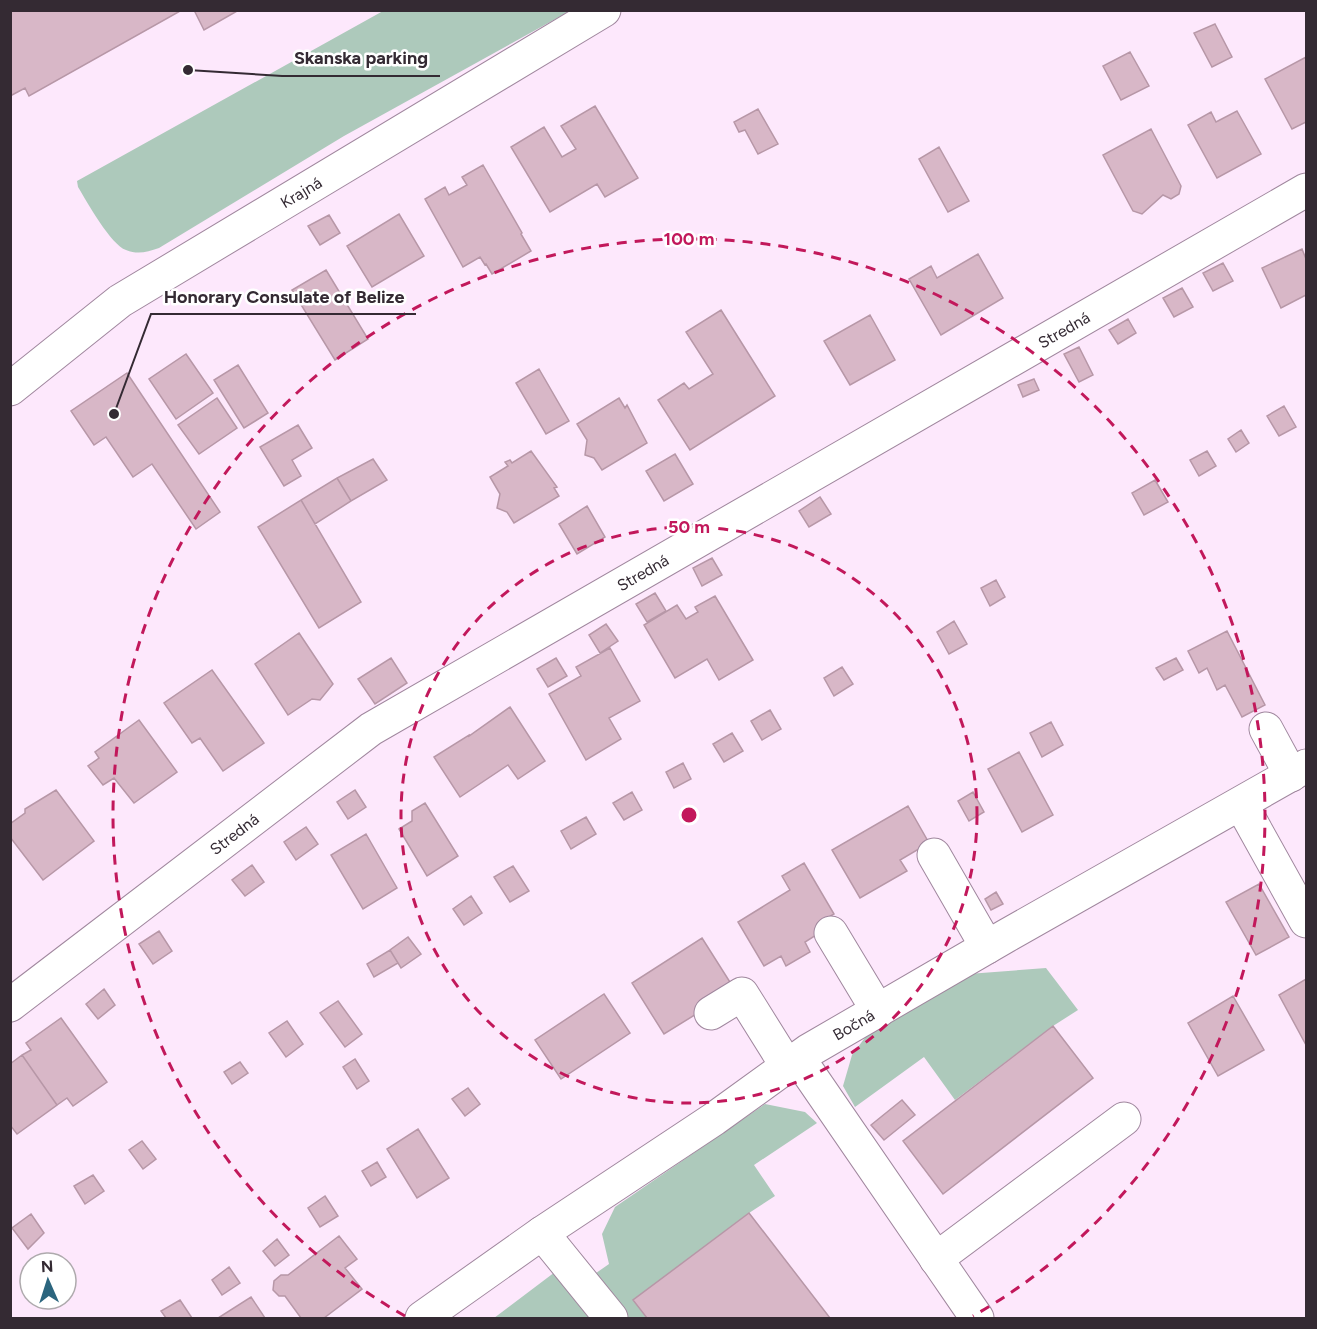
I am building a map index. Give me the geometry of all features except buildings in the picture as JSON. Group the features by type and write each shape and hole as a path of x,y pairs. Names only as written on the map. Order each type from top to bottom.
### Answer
{"street":[{"name":"Krajná","path":"10,389 120,300 604,10"},
{"name":"Stredná","path":"10,1005 371,729 1306,190"},
{"path":"1266,729 1299,771"},
{"name":"Bočná","path":"422,1318 542,1233 714,1119 808,1051 1299,771"},
{"path":"1241,804 1306,921"},
{"path":"934,855 987,947"},
{"path":"831,933 878,1011"},
{"path":"711,1013 742,994 977,1318"},
{"path":"936,1259 1124,1119"},
{"path":"542,1233 611,1318"}],"green space":[{"path":"383,11 570,11 344,136 159,248 139,253 126,250 113,240 87,202 77,181"},
{"path":"1046,968 1078,1010 1053,1026 955,1100 924,1057 855,1107 843,1086 852,1055 870,1031 968,974"},
{"path":"765,1104 805,1112 817,1123 754,1165 775,1196 634,1300 647,1318 494,1318 555,1272 576,1287 609,1264 602,1234 615,1207"}],"place":[{"name":"Skanska parking","path":"188,70"},
{"name":"Honorary Consulate of Belize","path":"114,414"}]}
